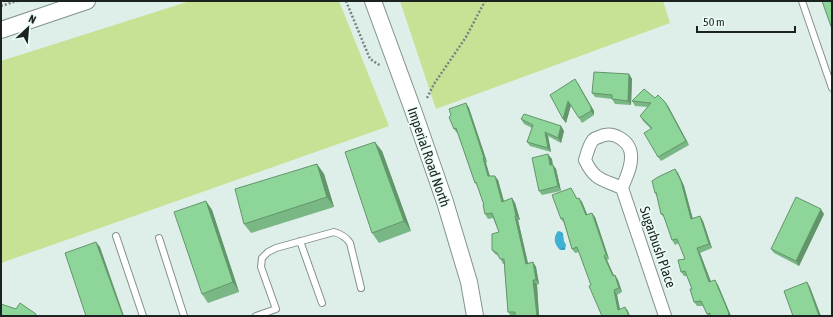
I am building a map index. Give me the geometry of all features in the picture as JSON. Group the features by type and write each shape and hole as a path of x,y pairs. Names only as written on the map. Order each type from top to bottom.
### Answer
{"street":[{"path":"1,30 86,1"},
{"name":"Imperial Road North","path":"372,1 413,110 445,202 469,282 475,316"},
{"path":"610,134 622,139 630,148 631,166 622,188 601,180 594,175 585,160 588,148 594,139 602,135 610,134"},
{"name":"Sugarbush Place","path":"622,188 665,316"}],"lane":[{"path":"802,1 832,88"},
{"path":"256,316 276,309 260,267 262,258 268,252 276,248 300,241 334,232 346,238 350,243 361,288"},
{"path":"116,236 143,316"},
{"path":"159,238 184,316"},
{"path":"300,241 322,303"}],"path":[{"path":"1,6 17,1"},
{"path":"346,1 370,59"},
{"path":"427,98 434,84 466,37 485,1"}],"green space":[{"path":"190,1 339,1 389,126 1,263 1,61"},
{"path":"400,1 663,1 670,23 436,109"}],"water":[{"path":"558,231 562,232 563,234 566,245 565,250 560,250 555,243 555,236"}],"building":[{"path":"822,1 832,1 832,29"},
{"path":"594,72 629,74 628,101 612,99 612,95 592,93"},
{"path":"575,79 591,107 591,111 579,118 568,101 563,119 550,95"},
{"path":"644,89 655,98 658,95 665,102 686,141 658,157 644,133 652,128 640,116 651,103 632,101"},
{"path":"466,103 484,158 488,176 495,176 502,202 512,198 526,264 533,262 536,280 533,280 537,316 515,316 515,312 508,312 504,259 500,259 497,253 492,250 492,234 499,232 492,213 485,214 484,205 456,128 454,129 449,117 451,115 449,109"},
{"path":"524,114 561,126 558,138 545,132 548,148 527,142 533,125 521,119"},
{"path":"375,142 404,221 372,233 345,152"},
{"path":"548,154 550,165 553,165 558,186 539,191 532,158"},
{"path":"317,164 327,197 244,224 235,189"},
{"path":"675,169 681,181 691,219 700,216 709,244 697,248 709,282 715,280 729,316 710,316 710,313 707,314 701,301 694,302 690,289 692,289 685,271 681,272 678,260 685,259 677,239 672,240 663,214 661,214 652,181"},
{"path":"571,188 577,199 579,198 586,215 592,213 606,254 604,256 613,276 615,275 619,288 614,290 618,310 625,307 629,316 602,316 589,286 591,285 577,247 572,249 563,218 561,219 552,195"},
{"path":"796,197 821,209 796,261 771,249"},
{"path":"206,201 233,282 202,294 174,212"},
{"path":"96,242 123,316 86,316 65,253"},
{"path":"807,282 819,316 793,316 784,291"},
{"path":"20,303 36,314 35,316 1,316 1,304 16,309"}]}
